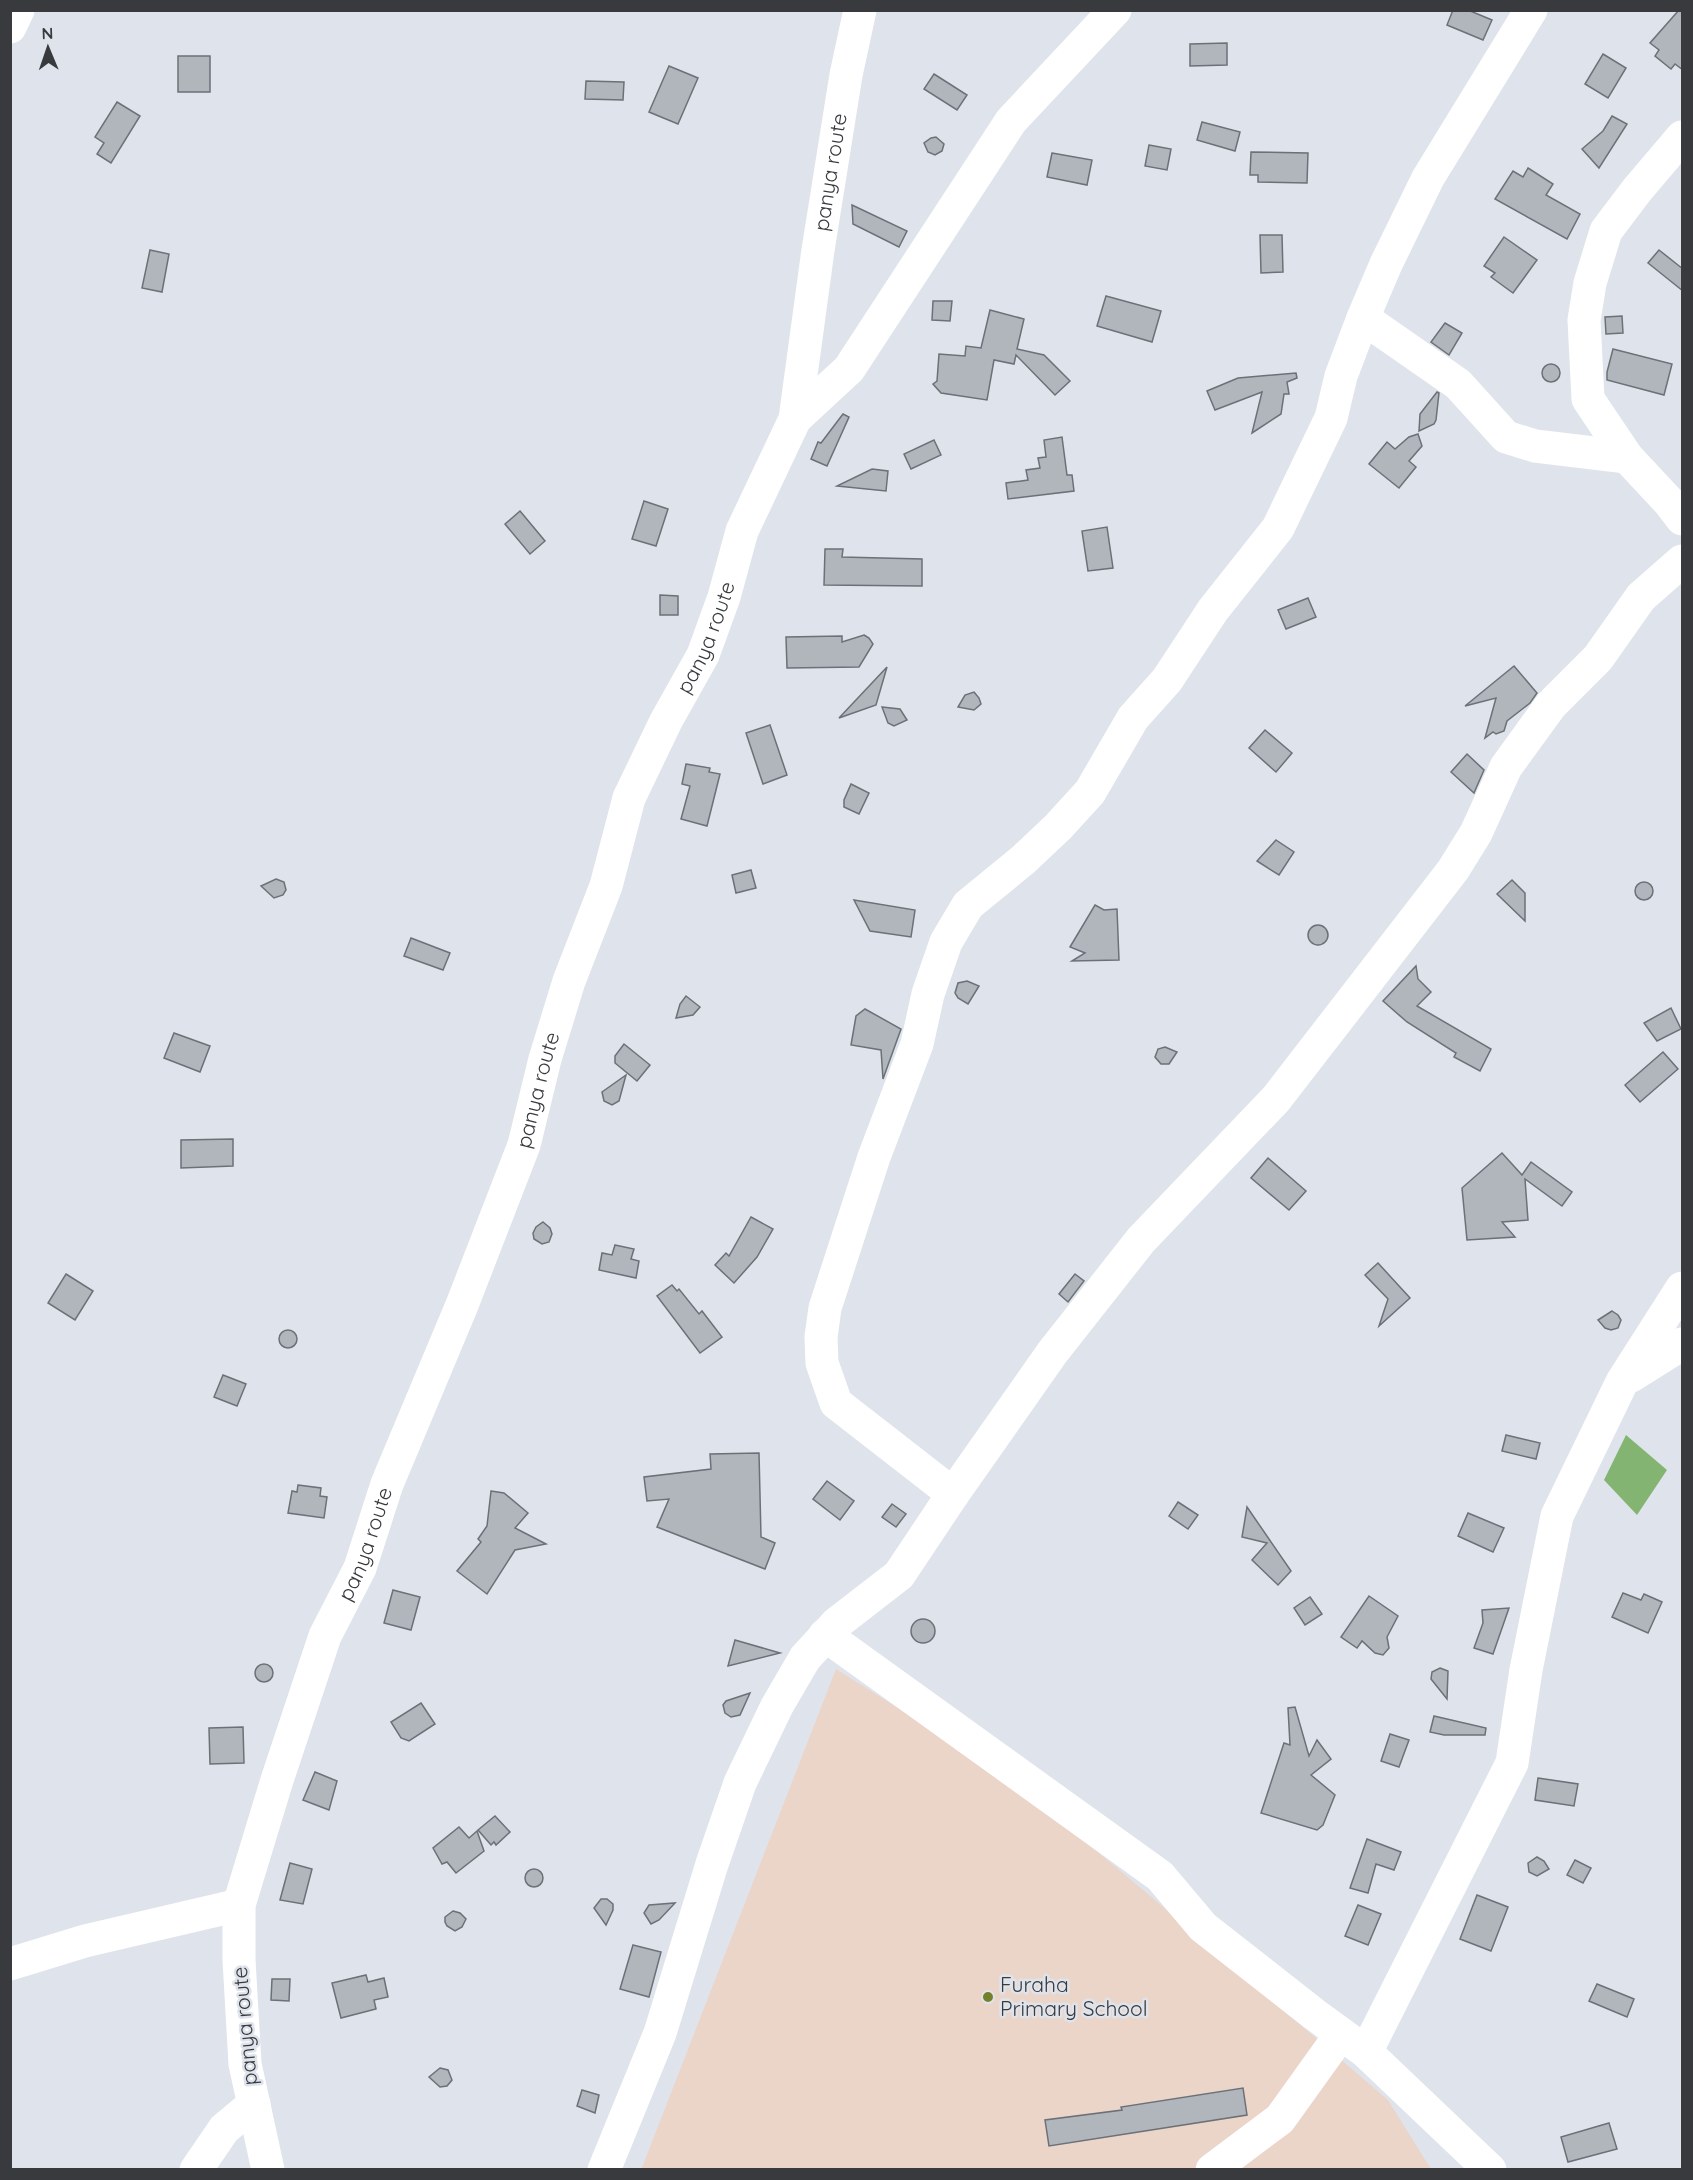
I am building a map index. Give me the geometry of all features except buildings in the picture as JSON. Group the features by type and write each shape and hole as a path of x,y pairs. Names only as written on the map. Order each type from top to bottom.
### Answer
{"street":[{"path":"10,27 18,10"},
{"name":"panya route","path":"265,2156 245,2064 238,1905 325,1636 360,1568 387,1484 462,1305 524,1145 548,1048 569,981 606,886 629,798 666,721 703,655 724,597 742,531 795,419 820,238 846,75 860,10"},
{"path":"795,419 849,369 1011,121 1115,10"},
{"path":"953,1494 836,1403 822,1364 821,1337 825,1308 874,1157 917,1044 928,993 946,942 968,905 1032,851 1090,792 1133,718 1167,680 1213,610 1278,528 1331,418 1341,376 1363,318 1428,177 1531,10"},
{"path":"1683,137 1636,190 1606,231 1590,283 1584,320 1588,399 1627,458 1683,519"},
{"path":"1363,318 1458,384 1506,437 1535,446 1627,458"},
{"path":"604,2169 660,2033 712,1864 740,1783 777,1706 806,1658 837,1623 899,1575 1052,1353 1141,1240 1276,1099 1453,870 1476,833 1506,767 1551,705 1598,658 1641,597 1683,561"},
{"path":"1212,2169 1280,2119 1354,2043 1512,1763 1526,1670 1557,1516 1622,1382 1683,1288"},
{"path":"1622,1382 1683,1344"},
{"path":"825,1635 1160,1876 1203,1927 1354,2043 1490,2169"},
{"path":"10,1964 85,1941 238,1905"},
{"path":"196,2169 224,2130 254,2104"},
{"path":"265,2156 285,2169"}],"shaded area":[{"name":"Furaha Primary School","path":"836,1669 1009,1778 1148,1894 1388,2100 1431,2169 641,2170"}],"green space":[{"path":"1626,1435 1667,1470 1637,1515 1604,1480"}],"place":[{"name":"Furaha Primary School","path":"988,1997"}]}
